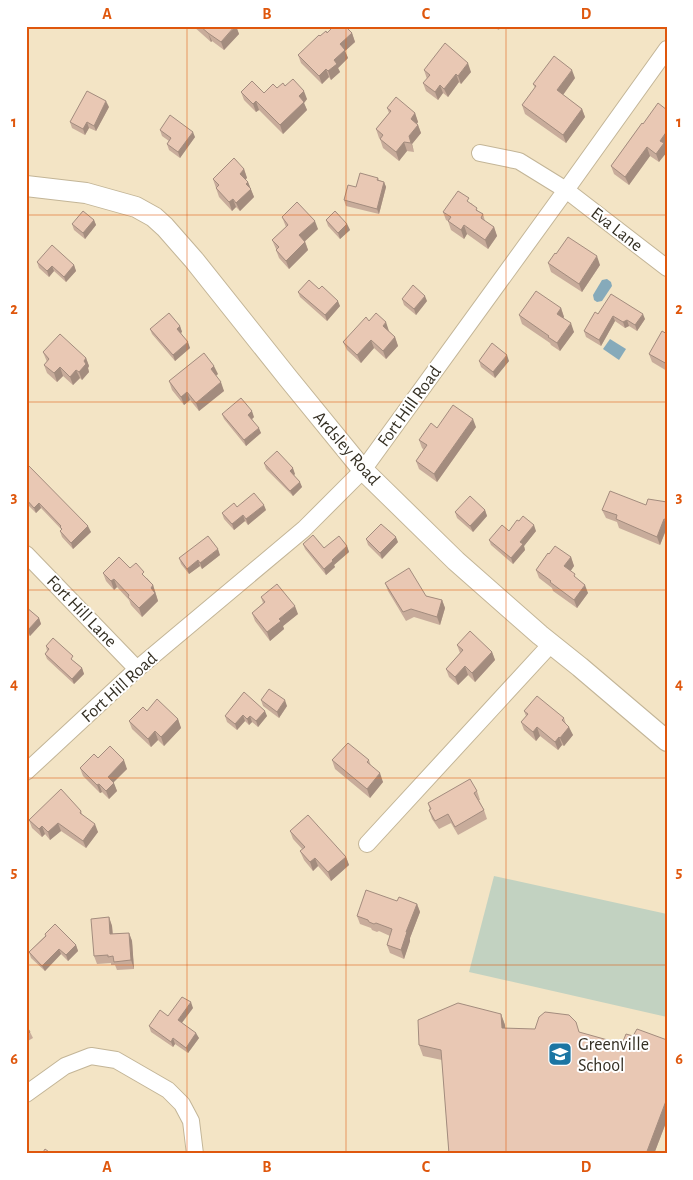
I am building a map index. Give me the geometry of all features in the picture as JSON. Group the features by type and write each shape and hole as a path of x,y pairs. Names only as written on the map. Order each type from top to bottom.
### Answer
{"main road":[{"name":"Ardsley Road","path":"26,186 86,193 136,207 154,217 194,260 363,470 456,561 540,636 580,667 667,741"}],"street":[{"name":"Fort Hill Road","path":"26,772 137,669 304,529 363,470 566,190 662,67 667,49"},
{"name":"Eva Lane","path":"480,153 520,161 566,190 667,268"},
{"name":"Fort Hill Lane","path":"26,554 137,669"},
{"path":"366,844 551,644"},
{"path":"26,1094 65,1066 91,1056 116,1060 168,1090 182,1104 191,1121 195,1154"}],"green space":[{"path":"494,876 667,914 667,1017 469,972"}],"water":[{"path":"607,279 611,282 612,286 602,301 597,302 594,300 593,295 602,280"},
{"path":"610,339 626,349 619,360 603,349"}],"building":[{"path":"200,26 235,26 221,42"},
{"path":"334,26 345,26 352,33 340,44 345,50 334,60 337,64 328,71 326,69 319,76 298,55 319,35 326,31 327,33"},
{"path":"445,43 468,63 444,89 440,85 435,92 423,83 430,75 424,70"},
{"path":"554,56 572,70 557,90 582,109 563,135 522,105 536,86 533,84"},
{"path":"293,79 304,91 299,96 304,102 280,125 256,101 253,104 241,92 252,81 264,93 273,84 277,88 283,83 285,86"},
{"path":"87,91 106,101 94,126 87,122 83,129 70,122"},
{"path":"396,97 415,113 411,119 418,125 409,136 411,143 404,142 396,152 380,139 383,135 376,129 391,111 387,108"},
{"path":"658,103 667,110 667,131 660,141 664,143 656,154 647,147 625,177 611,166"},
{"path":"170,115 193,132 178,152 167,144 171,138 160,130"},
{"path":"234,158 244,169 240,174 248,182 246,184 251,189 236,203 233,199 229,202 216,188 219,185 213,179"},
{"path":"360,173 378,178 377,180 384,182 377,209 344,200 348,185 356,187"},
{"path":"458,191 469,198 467,201 483,214 481,218 494,227 485,240 464,225 461,230 448,221 451,217 443,212"},
{"path":"297,202 315,221 299,235 305,242 286,261 276,250 279,247 272,240 288,225 282,217"},
{"path":"83,211 94,220 83,233 72,224"},
{"path":"335,211 347,224 338,233 326,220"},
{"path":"568,237 597,256 579,284 548,263"},
{"path":"52,245 74,265 64,277 52,266 47,271 37,262"},
{"path":"309,280 319,289 322,286 338,301 325,315 298,292"},
{"path":"413,285 425,296 414,309 402,299"},
{"path":"536,291 561,308 557,314 571,323 557,343 519,315"},
{"path":"611,294 643,314 635,325 627,320 623,322 613,316 599,340 584,331 595,312 598,314"},
{"path":"169,313 180,326 177,329 188,342 173,355 150,329"},
{"path":"376,313 386,322 383,326 395,337 383,351 371,340 357,355 343,342 366,317 369,321"},
{"path":"662,331 667,334 667,364 649,354"},
{"path":"60,334 86,358 84,361 86,364 79,372 76,370 70,377 60,367 54,373 44,365 49,359 43,352"},
{"path":"492,343 507,355 493,372 479,361"},
{"path":"204,353 214,366 211,369 221,382 196,403 187,392 181,397 169,381"},
{"path":"241,398 252,411 248,415 259,428 244,440 222,414"},
{"path":"453,405 473,419 434,474 416,461 427,445 419,440 431,423 437,428"},
{"path":"277,451 293,468 290,471 300,482 290,491 264,463"},
{"path":"28,465 88,526 71,543 60,531 62,529 61,526 39,503 34,508 26,499 26,467"},
{"path":"610,491 646,505 648,499 667,502 667,520 664,519 657,537 616,519 617,515 602,510"},
{"path":"254,493 264,505 246,519 243,515 232,524 222,513 234,503 237,507"},
{"path":"470,496 485,510 470,526 455,512"},
{"path":"523,516 534,525 520,542 523,544 511,558 489,540 502,525 509,531 517,520 519,521"},
{"path":"381,524 396,537 380,553 366,539"},
{"path":"313,535 324,548 339,536 347,546 324,569 303,544"},
{"path":"208,536 218,549 200,563 198,560 187,569 179,558"},
{"path":"555,546 571,557 564,566 585,585 574,600 536,570"},
{"path":"119,557 130,568 136,563 144,572 142,574 153,585 151,588 155,593 139,608 114,579 111,581 103,573"},
{"path":"409,568 426,596 442,600 437,617 411,609 403,612 385,583"},
{"path":"277,584 295,606 267,632 252,613 265,602 261,597"},
{"path":"26,607 39,618 28,630 26,629"},
{"path":"470,631 492,652 472,673 465,666 455,677 446,669 463,650 457,645"},
{"path":"53,638 73,656 71,659 82,668 72,679 45,654 49,649 46,646"},
{"path":"269,689 285,700 277,712 261,700"},
{"path":"244,692 265,711 256,721 250,716 247,719 243,715 235,724 225,716"},
{"path":"537,696 564,718 562,720 569,727 555,742 537,727 533,732 521,722 528,714 524,711"},
{"path":"157,699 178,719 161,737 155,731 148,739 129,721 143,707 147,711"},
{"path":"348,743 369,760 367,762 380,773 367,789 332,760"},
{"path":"110,746 124,760 108,777 114,783 106,791 80,768 94,754 98,758"},
{"path":"470,779 477,791 474,793 484,810 455,827 448,814 435,821 429,810 431,809 428,803"},
{"path":"61,789 81,811 80,813 95,824 83,841 58,823 48,832 42,826 39,829 29,820"},
{"path":"308,815 346,857 328,872 315,858 310,862 300,851 305,847 290,831"},
{"path":"366,890 397,901 399,897 417,904 401,950 387,945 392,929 374,924 357,916"},
{"path":"109,917 110,934 129,933 131,960 114,962 113,956 94,956 91,919"},
{"path":"55,924 76,945 66,955 59,949 42,966 29,952 46,936 45,934"},
{"path":"182,997 191,1002 178,1020 196,1033 186,1048 173,1038 171,1042 149,1026 160,1010 168,1016"},
{"path":"458,1003 501,1014 502,1028 535,1029 539,1017 545,1012 569,1015 576,1022 579,1032 622,1044 626,1034 633,1036 637,1029 667,1040 667,1101 646,1154 449,1154 441,1050 419,1045 418,1020"},
{"path":"26,1025 30,1032 26,1035"},
{"path":"45,1149 52,1154 42,1154"}],"place":[{"name":"Greenville School","path":"560,1054"}]}
